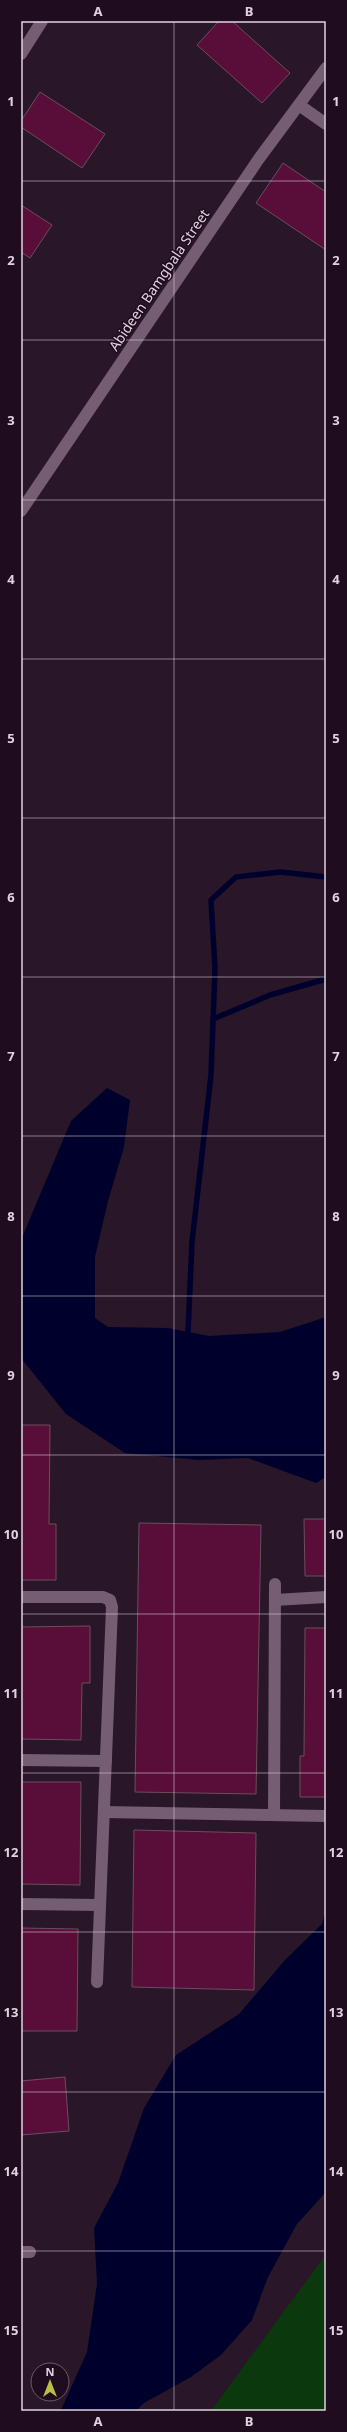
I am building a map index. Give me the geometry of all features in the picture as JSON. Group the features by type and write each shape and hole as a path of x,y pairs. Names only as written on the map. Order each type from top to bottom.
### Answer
{"street":[{"path":"21,54 42,21"},
{"name":"Abideen Bamgbala Street","path":"21,511 258,160 326,68"},
{"path":"299,105 326,124"},
{"path":"274,1815 275,1584"},
{"path":"21,1597 103,1597 110,1600 112,1607 97,1982"},
{"path":"275,1600 326,1597"},
{"path":"21,1760 106,1761"},
{"path":"104,1812 326,1816"},
{"path":"21,1904 100,1905"}],"green space":[{"path":"326,2254 326,2411 211,2411"}],"water":[{"path":"107,1088 130,1100 124,1147 108,1201 95,1257 95,1318 108,1327 168,1328 209,1336 280,1332 326,1317 326,1477 316,1483 248,1458 199,1460 125,1453 66,1414 21,1358 21,1240 71,1121"},
{"path":"326,1908 326,2192 297,2224 268,2277 252,2320 221,2355 191,2377 144,2403 136,2411 57,2411 62,2408 65,2402 70,2402 70,2390 87,2352 97,2284 94,2228 118,2183 144,2108 176,2055 239,2014 285,1960 322,1924"}],"building":[{"path":"219,21 232,21 290,73 262,103 197,45"},
{"path":"40,92 105,134 82,168 21,127 21,121"},
{"path":"283,163 326,192 326,250 256,203"},
{"path":"21,205 52,225 30,258 21,252"},
{"path":"21,1425 50,1425 49,1524 56,1524 56,1580 21,1580"},
{"path":"304,1519 326,1519 326,1576 305,1576"},
{"path":"139,1523 261,1525 256,1794 135,1792"},
{"path":"90,1626 90,1683 82,1683 81,1740 21,1739 21,1627"},
{"path":"305,1628 326,1628 326,1797 300,1797 300,1756 304,1756"},
{"path":"21,1782 81,1782 80,1885 21,1884"},
{"path":"134,1830 256,1833 254,1990 132,1987"},
{"path":"21,1928 78,1929 77,2031 21,2031"},
{"path":"65,2077 69,2131 21,2135 21,2081"}],"waterway":[{"path":"188,1332 192,1242 211,1075 215,968 211,900 236,877 280,872 326,877"},
{"path":"213,1019 270,995 326,979"}]}
